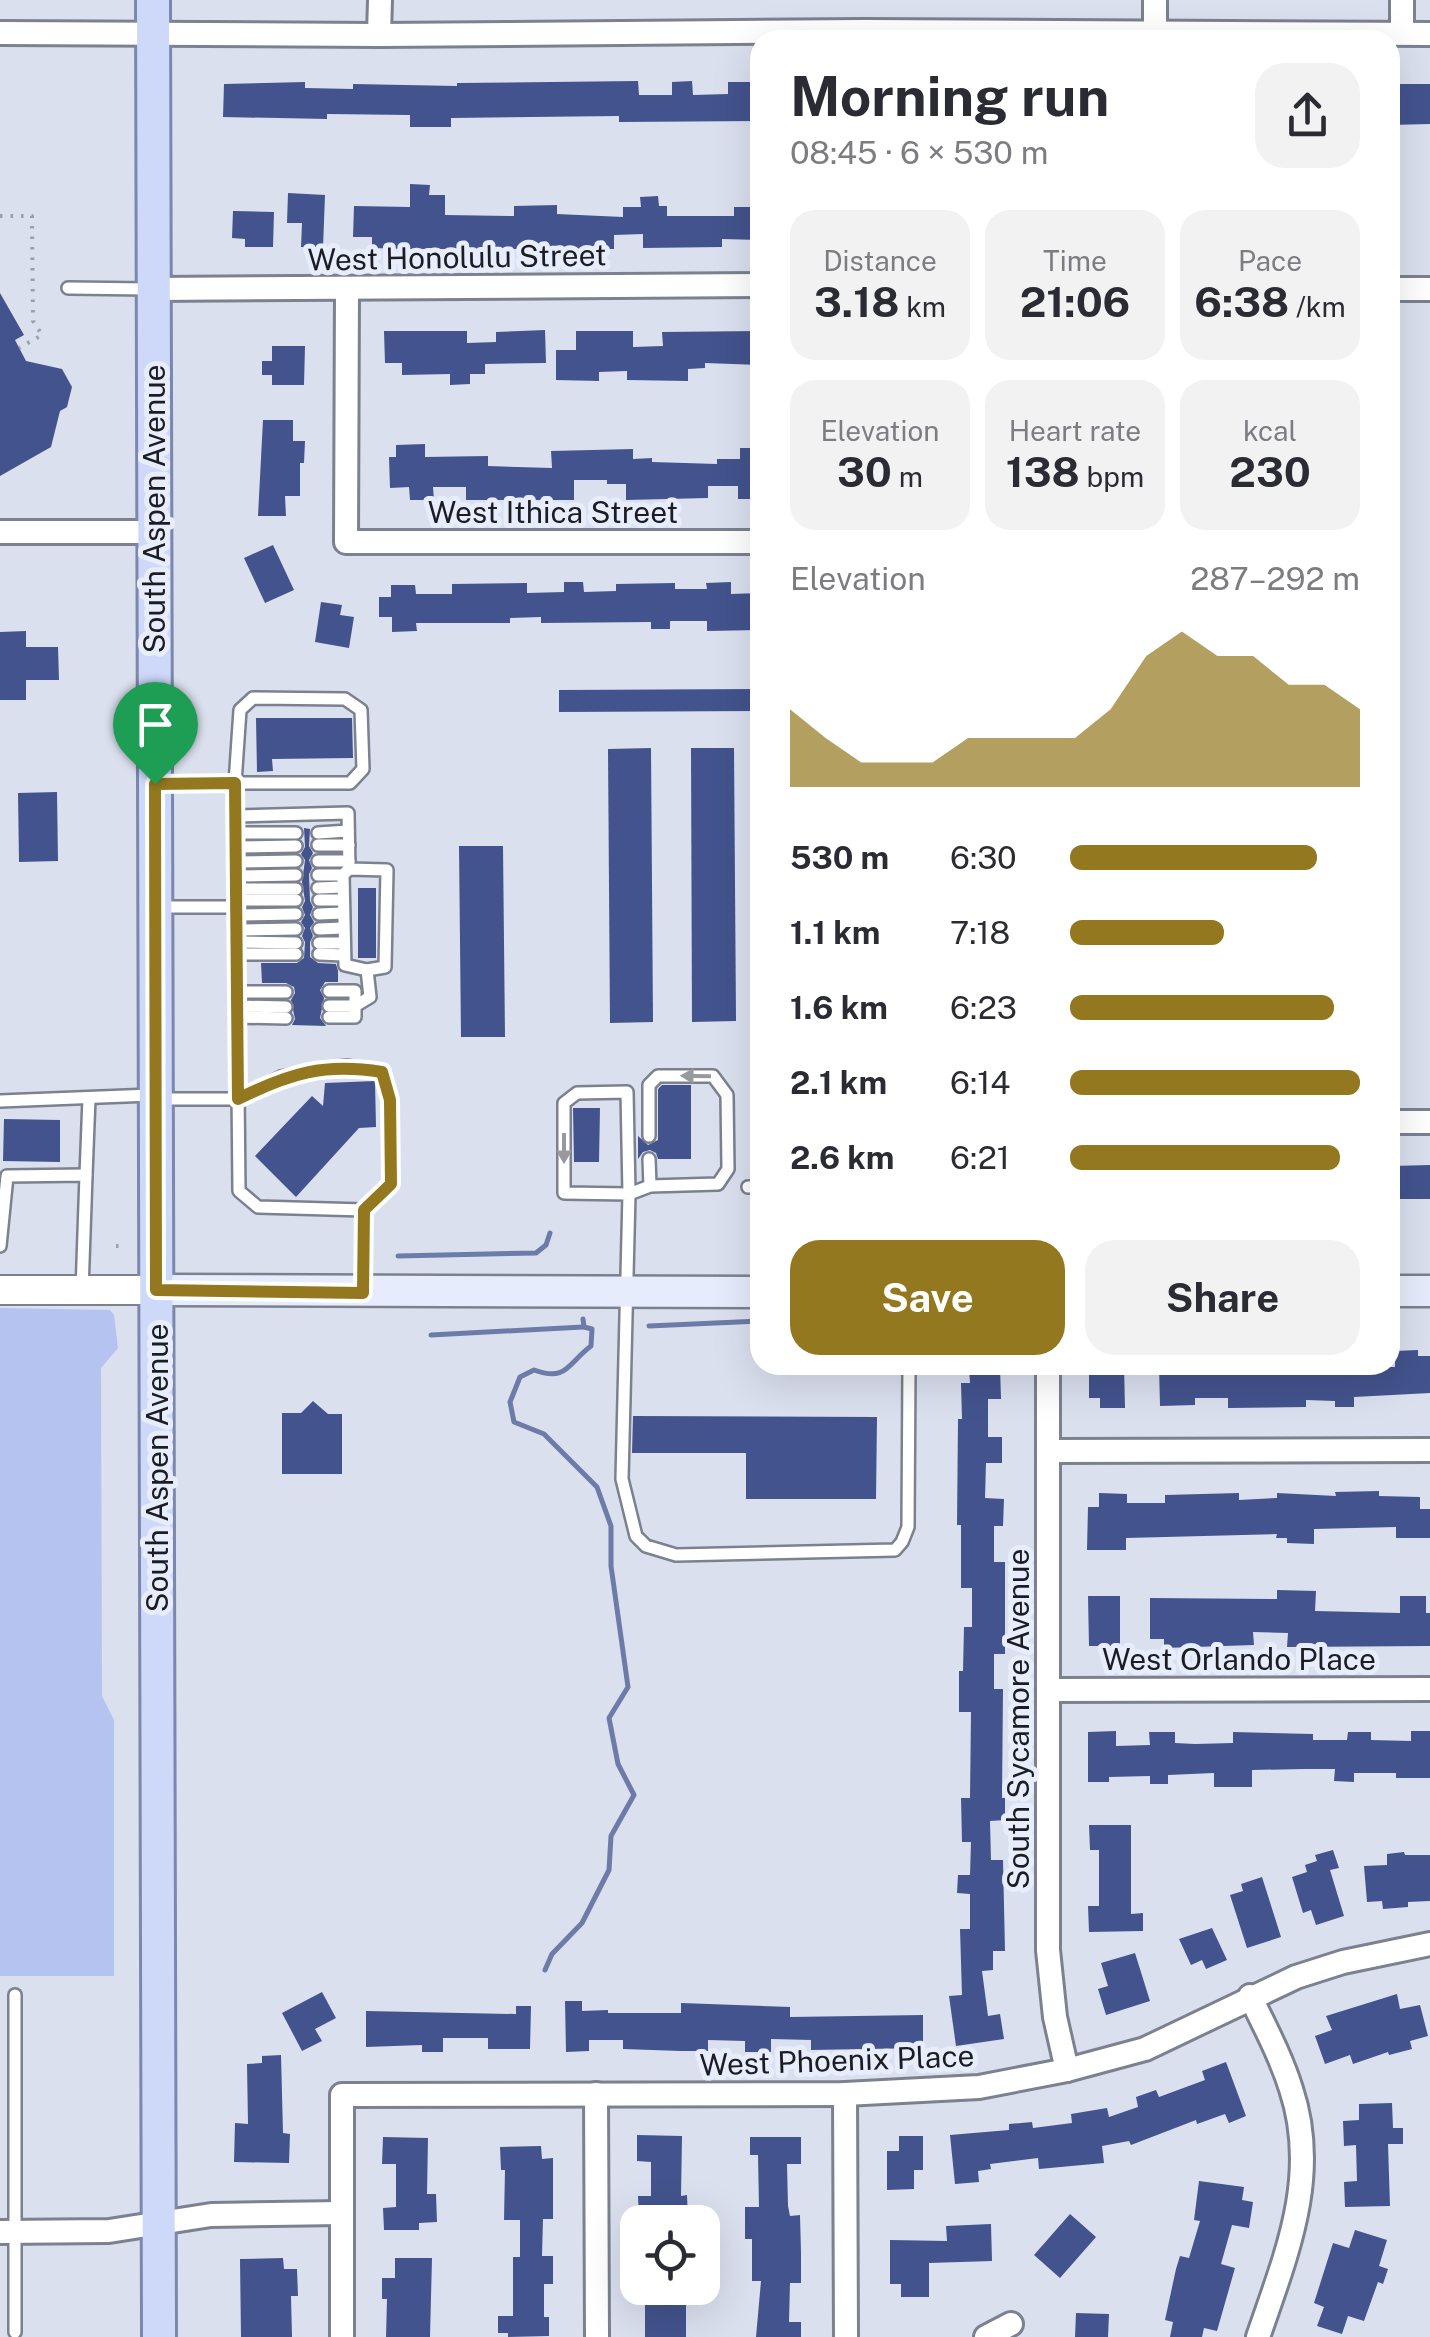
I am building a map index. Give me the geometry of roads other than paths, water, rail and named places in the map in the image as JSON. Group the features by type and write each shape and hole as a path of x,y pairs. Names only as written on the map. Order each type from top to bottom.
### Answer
{"main road":[{"name":"South Aspen Avenue","path":"153,0 159,2337"},
{"path":"156,1290 750,1292"},
{"path":"1400,1291 1430,1291"}],"street":[{"path":"379,35 380,0"},
{"path":"1155,0 1155,30"},
{"path":"1402,0 1402,33 1430,34"},
{"path":"0,33 750,36"},
{"name":"West Honolulu Street","path":"154,289 750,285"},
{"path":"1400,289 1430,289"},
{"name":"West Ithica Street","path":"346,290 346,542 750,542"},
{"path":"0,532 154,532"},
{"path":"1400,1122 1430,1122"},
{"path":"0,1290 156,1290"},
{"name":"South Sycamore Avenue","path":"1048,1375 1048,1950 1055,2018 1066,2070"},
{"path":"1048,1451 1430,1450"},
{"name":"West Orlando Place","path":"1048,1690 1430,1689"},
{"name":"West Phoenix Place","path":"342,2213 342,2095 944,2091 1066,2070 1146,2049 1250,1996 1343,1962 1430,1944"},
{"path":"1250,1996 1292,2091 1304,2160 1292,2236 1258,2337"},
{"path":"596,2094 597,2337"},
{"path":"845,2094 846,2337"},
{"path":"8,2232 109,2231 212,2215 342,2213 342,2337"},
{"path":"986,2337 1010,2324"}],"lane":[{"path":"68,288 154,289"},
{"path":"155,784 235,783 350,783 363,769 361,710 345,699 252,698 240,710 235,783 235,816 240,1191 258,1206 364,1210"},
{"path":"235,816 348,812 348,846 345,884 342,928 345,966 367,970 385,967 387,870 345,884 318,881 345,884"},
{"path":"348,830 318,839 348,846"},
{"path":"236,833 296,840 236,847"},
{"path":"236,862 296,861"},
{"path":"318,914 345,884"},
{"path":"155,907 296,888 236,897"},
{"path":"236,897 296,914"},
{"path":"342,928 319,942 343,949"},
{"path":"237,942 296,942 237,942"},
{"path":"330,1011 355,1006 370,996 367,970"},
{"path":"330,990 355,991 355,1006"},
{"path":"238,992 286,992"},
{"path":"238,1011 286,1012"},
{"path":"0,1101 238,1099 282,1077 346,1066 382,1072 390,1100 391,1184 364,1210 363,1293"},
{"path":"649,1136 650,1085 658,1076 713,1076 726,1094 728,1169 718,1184 650,1186 628,1194 564,1193 564,1102 577,1093 627,1092 628,1194 622,1479 636,1536 646,1546 676,1554 895,1550 908,1527 909,1375"},
{"path":"82,1291 89,1098"},
{"path":"649,1159 650,1186"},
{"path":"0,1246 4,1176 86,1175"},
{"path":"15,1996 8,2232 15,2332"}],"waterway":[{"path":"398,1256 536,1253 546,1245 550,1233"},
{"path":"545,1970 552,1954 582,1923 609,1870 611,1836 634,1795 618,1764 609,1718 628,1687 611,1566 611,1526 597,1487 544,1434 514,1422 510,1402 520,1377 534,1370 560,1372 591,1346 592,1329 584,1327 583,1319"},
{"path":"649,1326 750,1321"},
{"path":"431,1335 583,1327"}]}
